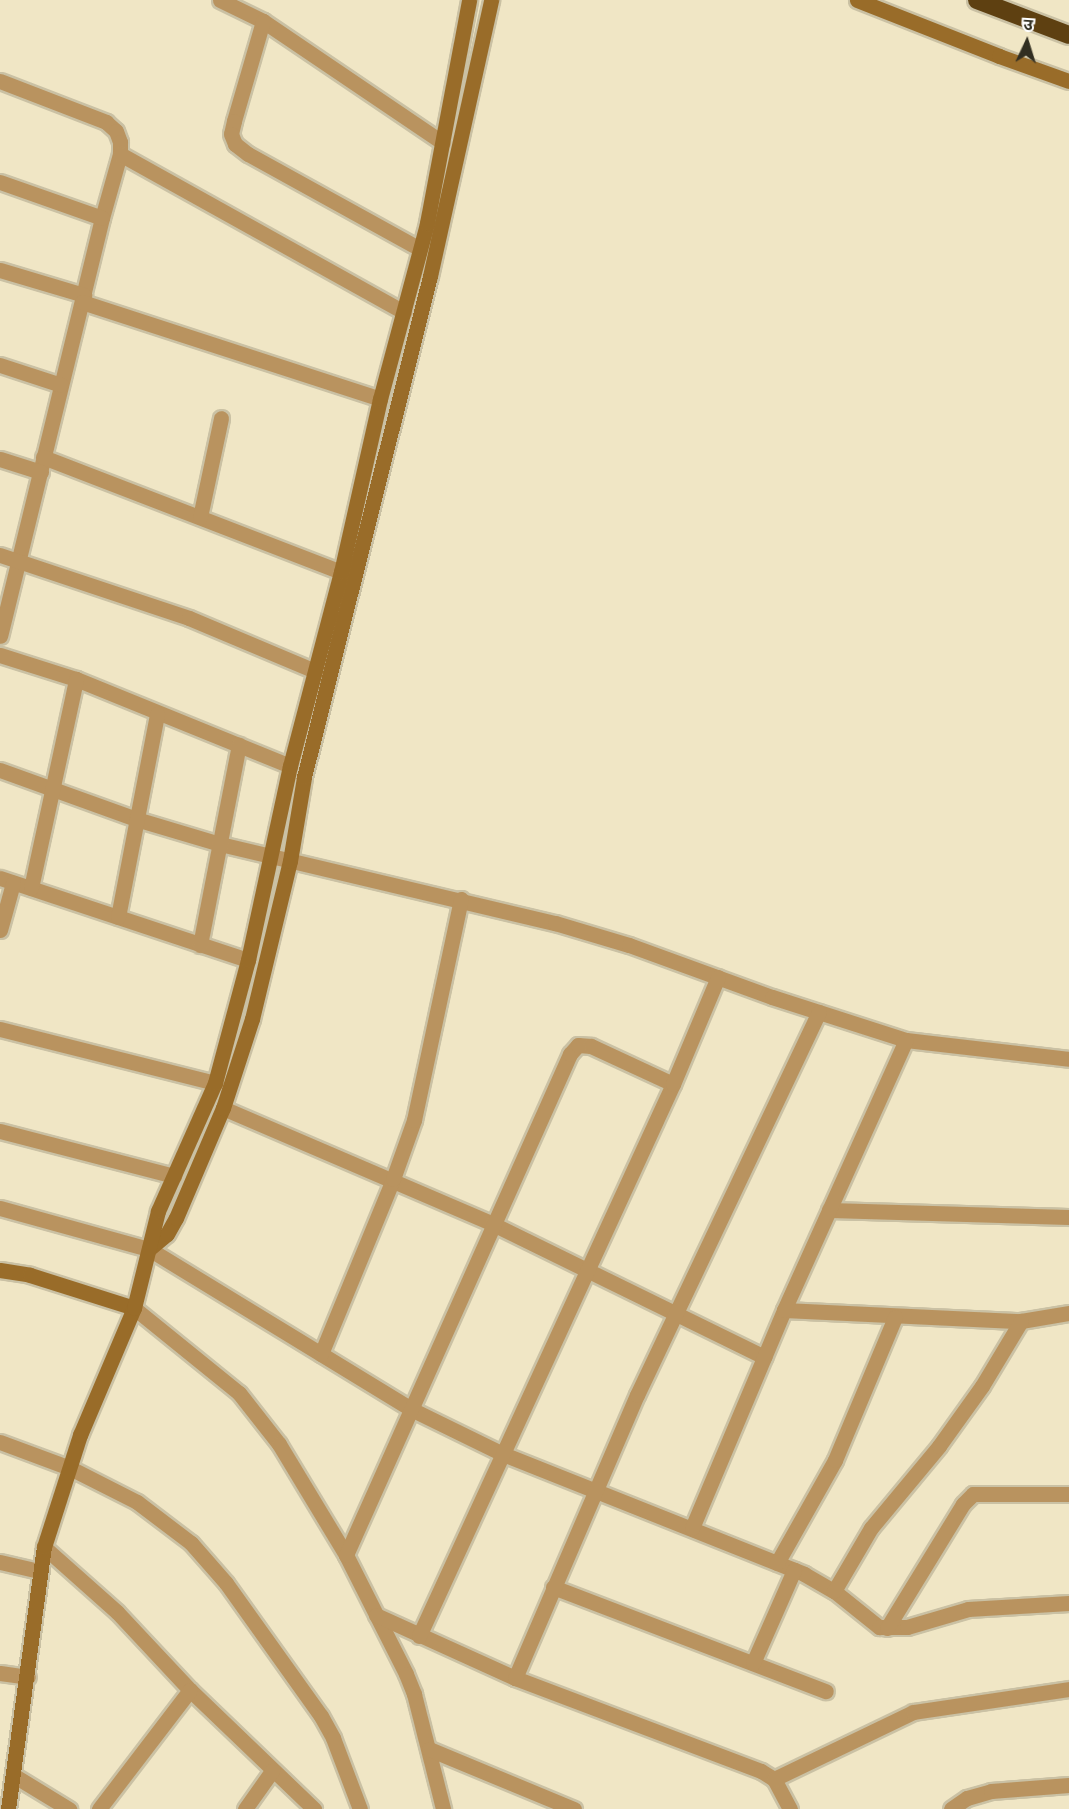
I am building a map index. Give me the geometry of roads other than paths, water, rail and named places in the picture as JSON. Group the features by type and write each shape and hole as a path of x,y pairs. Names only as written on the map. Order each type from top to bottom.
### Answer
{"highway":[{"path":"976,0 1069,34"}],"street":[{"path":"220,0 263,21 443,143"},
{"path":"6,1803 13,1775 28,1677 39,1571 44,1547 80,1435 134,1308 158,1210 215,1083 248,960 290,766 341,572 380,399 420,249 443,143 469,0"},
{"path":"149,1249 167,1234 223,1108 252,1018 290,861 304,777 430,276 490,0"},
{"path":"857,0 999,57 1069,81"},
{"path":"263,21 231,134 235,144 248,154 420,249"},
{"path":"0,81 105,122 116,131 120,142 120,154 102,218 0,636"},
{"path":"120,154 404,312"},
{"path":"0,182 102,218"},
{"path":"0,270 380,399"},
{"path":"0,365 61,385"},
{"path":"200,517 221,418"},
{"path":"0,459 42,464 200,517 341,572"},
{"path":"0,555 189,618 315,671"},
{"path":"0,655 76,679 157,714 290,766"},
{"path":"31,888 76,679"},
{"path":"118,917 157,714"},
{"path":"200,945 239,745"},
{"path":"0,770 136,819 220,844 461,899 619,942 906,1040 1069,1059"},
{"path":"0,930 6,881 248,960"},
{"path":"321,1354 393,1179 414,1120 461,899"},
{"path":"419,1636 674,1084 718,977"},
{"path":"515,1678 553,1587 676,1312 819,1012"},
{"path":"0,1029 215,1083"},
{"path":"692,1528 783,1310 906,1040"},
{"path":"346,1555 413,1410 567,1059 574,1048 584,1044 591,1046 674,1084"},
{"path":"223,1108 393,1179 493,1224 764,1357"},
{"path":"0,1131 174,1176"},
{"path":"0,1208 149,1249 413,1410 503,1454 794,1570 834,1591 873,1624 887,1628 907,1627 968,1609 1069,1603"},
{"path":"829,1210 1069,1217"},
{"path":"0,1270 30,1275 134,1308 239,1393 279,1444 346,1555 376,1615 414,1694 443,1809"},
{"path":"783,1310 1021,1321 1069,1313"},
{"path":"777,1563 836,1460 896,1317"},
{"path":"834,1591 871,1528 939,1446 982,1386 1021,1321"},
{"path":"0,1442 70,1468 153,1512 191,1543 226,1583 321,1716 333,1737 360,1809"},
{"path":"887,1628 963,1504 973,1494 1069,1494"},
{"path":"44,1547 117,1612 190,1690 314,1809"},
{"path":"0,1562 39,1571"},
{"path":"753,1663 794,1570"},
{"path":"553,1587 826,1691"},
{"path":"376,1615 515,1678 750,1766 774,1779 790,1809"},
{"path":"0,1672 28,1677"},
{"path":"774,1779 913,1712 1069,1689"},
{"path":"99,1809 190,1690"},
{"path":"429,1749 574,1809"},
{"path":"245,1809 272,1771"},
{"path":"13,1775 69,1809"},
{"path":"951,1809 967,1798 991,1791 1069,1785"}]}
